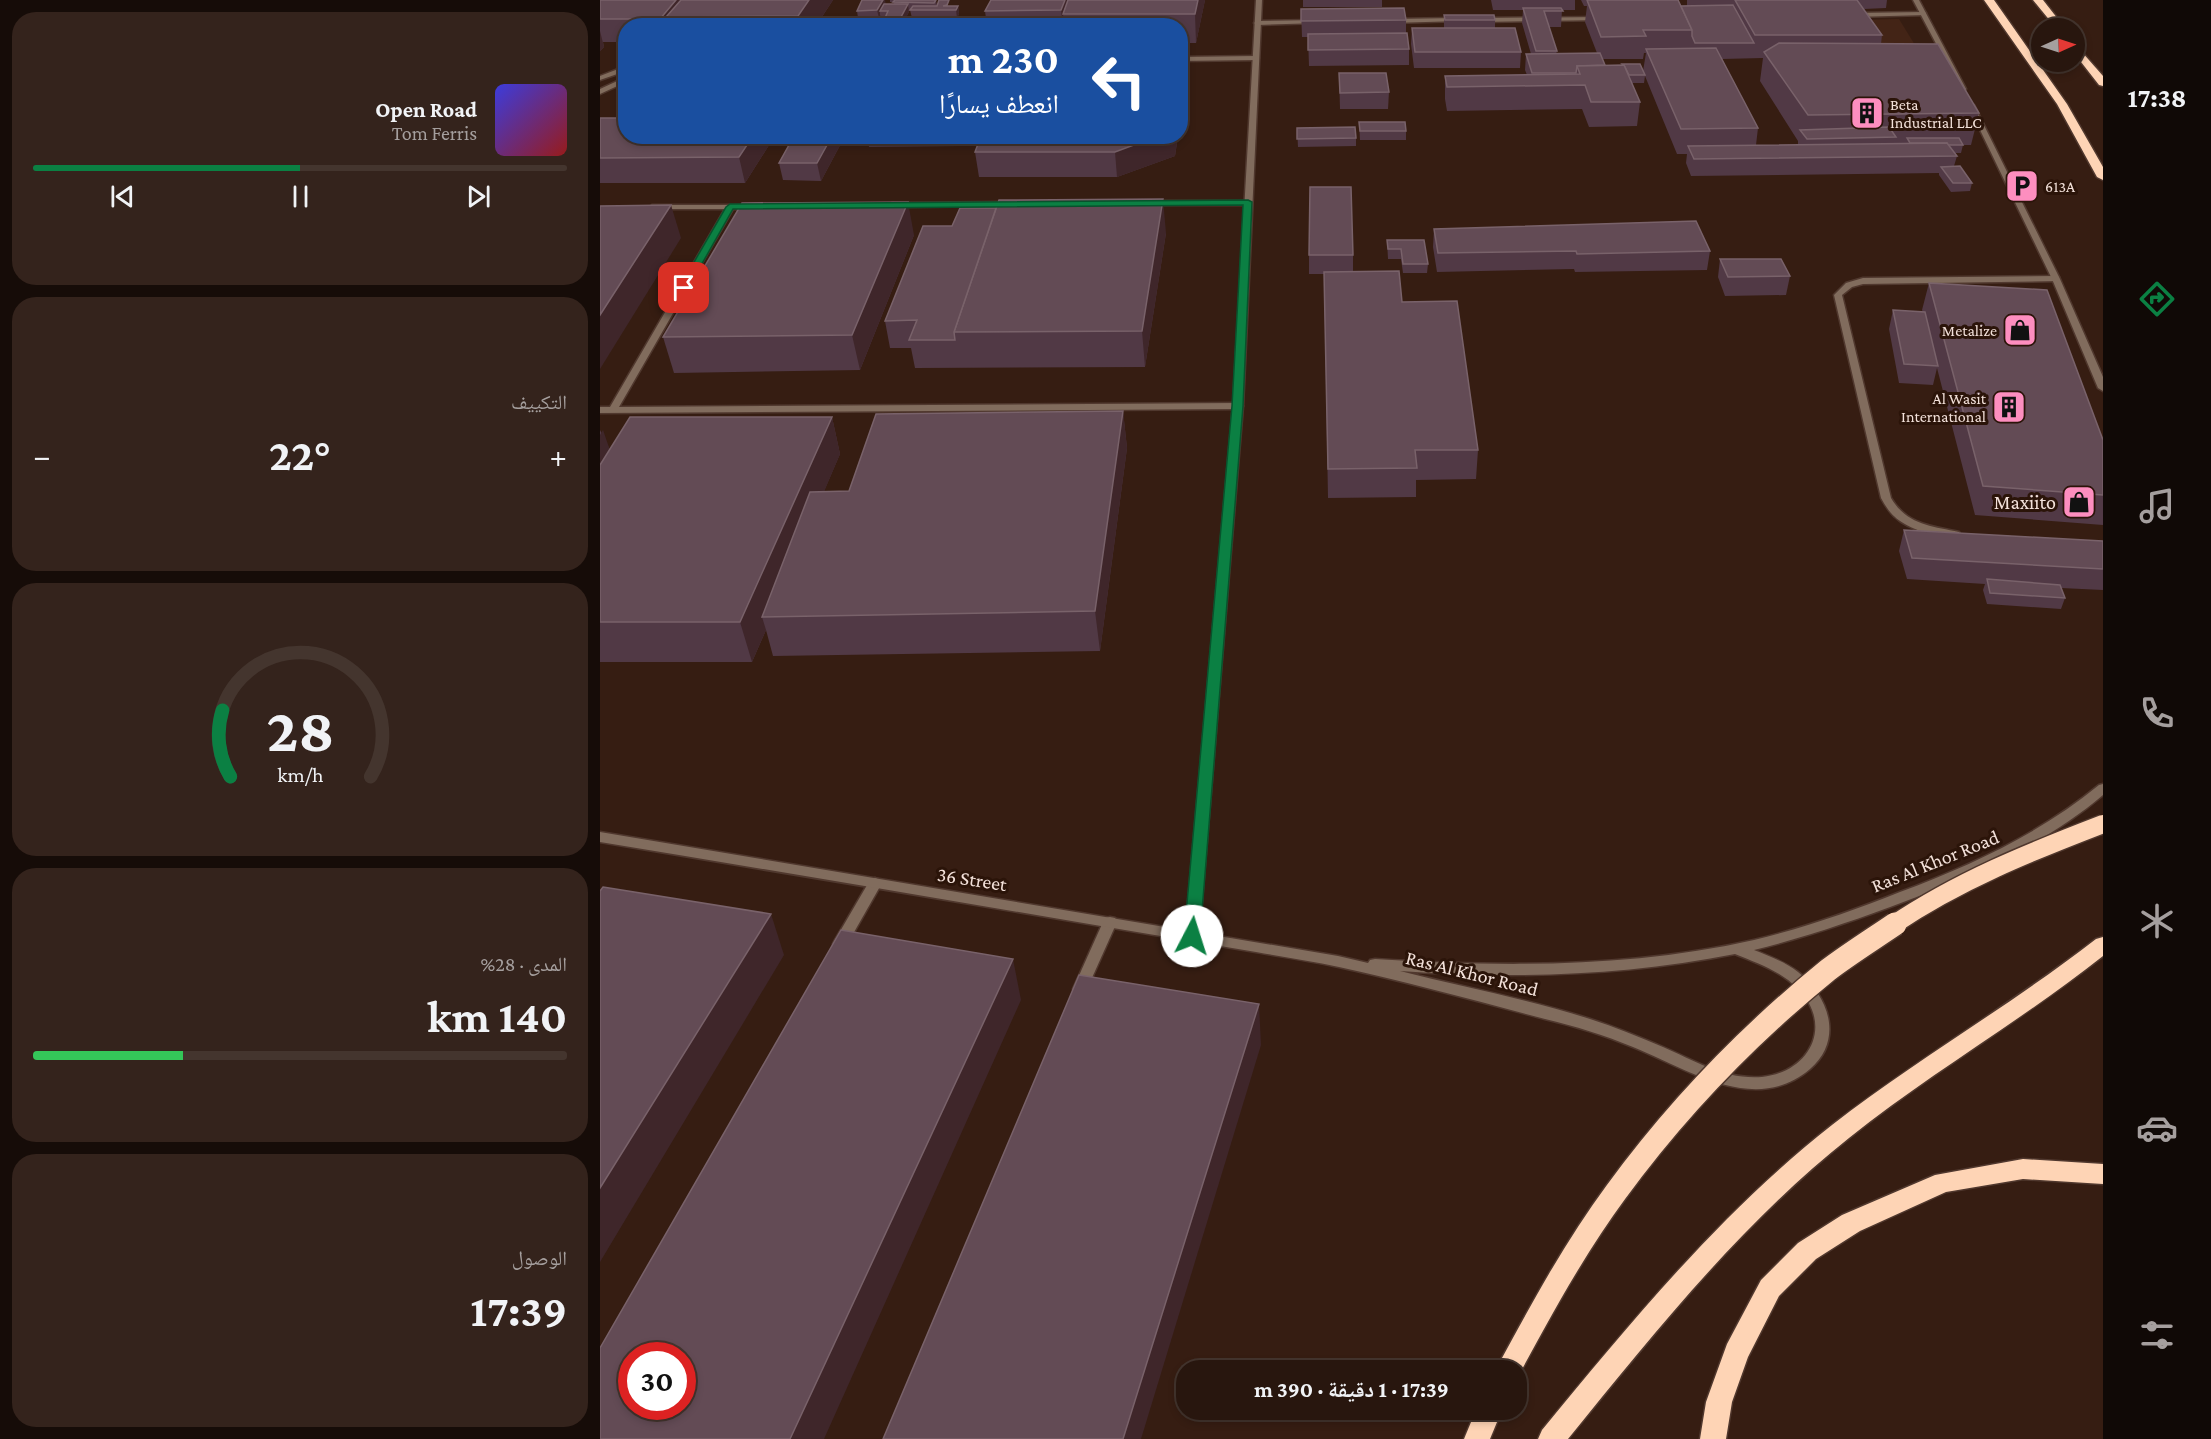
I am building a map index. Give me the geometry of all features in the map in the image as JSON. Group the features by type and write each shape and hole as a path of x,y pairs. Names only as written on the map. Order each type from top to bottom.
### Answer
{"highway":[{"path":"1989,0 2062,104 2103,177"},
{"path":"2038,0 2053,18"},
{"path":"2085,60 2103,83"},
{"path":"1514,1360 1576,1249 1624,1179 1675,1117 1758,1030 1797,994 1861,945 1928,902 2037,848 2103,824"},
{"path":"1551,1439 1738,1222 1806,1160 1875,1106 2103,945"},
{"path":"1713,1439 1719,1402 1736,1353 1770,1288 1807,1251 1851,1223 1943,1182 2023,1169 2103,1174"},
{"path":"1477,1439 1485,1420"}],"street":[{"path":"1192,936 1238,406 1259,0"},
{"path":"1914,1 1924,14 2056,279 2103,388"},
{"path":"1841,15 1924,14"},
{"path":"1388,21 1615,18"},
{"path":"1257,23 1329,22"},
{"path":"1188,59 1256,58"},
{"path":"600,78 618,71"},
{"path":"600,92 618,83"},
{"path":"1142,203 1248,202"},
{"path":"883,206 1024,204"},
{"path":"647,207 766,207"},
{"path":"613,410 730,207"},
{"path":"1967,535 1924,529 1904,521 1891,510 1886,498 1838,295 1850,284 1863,281 2056,279"},
{"path":"600,410 1238,406"},
{"name":"Ras Al Khor Road","path":"1338,961 1522,971 1592,969 1733,948 1807,932 1976,868 2020,846 2059,822 2103,788"},
{"name":"36 Street","path":"600,837 1338,961"},
{"path":"834,954 875,883"},
{"path":"1072,1008 1110,922"},
{"name":"Ras Al Khor Road","path":"1338,961 1577,1021 1615,1033 1719,1078 1744,1083 1769,1082 1791,1076 1808,1064 1820,1049 1824,1031 1821,1012 1811,994 1796,978 1777,965 1733,948"}],"shaded area":[{"path":"1899,19 1923,58 1885,59 1856,20"}],"building":[{"path":"600,0 676,0 661,18 600,19"},
{"path":"681,0 809,0 798,16 666,17"},
{"path":"862,0 883,0 877,10 857,11"},
{"path":"895,0 936,0 934,3 893,2"},
{"path":"939,0 949,0 947,5 943,6 958,6 956,10 910,10 913,6 937,6"},
{"path":"991,0 1065,0 1061,10 985,11"},
{"path":"1068,0 1198,0 1195,14 1063,14"},
{"path":"1587,0 1678,0 1692,30 1643,30 1646,36 1601,37"},
{"path":"1735,0 1857,0 1882,35 1755,35"},
{"path":"884,4 908,4 901,17 885,18 888,11 880,11"},
{"path":"1733,5 1754,43 1695,43 1681,6"},
{"path":"1404,8 1406,20 1301,21 1301,9"},
{"path":"1523,8 1561,8 1563,11 1544,11 1557,51 1536,51"},
{"path":"1444,15 1494,15 1495,20 1445,20"},
{"path":"1412,28 1515,28 1521,52 1415,52"},
{"path":"1407,33 1409,49 1308,50 1308,34"},
{"path":"1779,43 1938,44 1979,113 1808,115 1764,52"},
{"path":"1716,48 1758,128 1681,129 1646,49"},
{"path":"1600,53 1605,65 1577,66 1576,73 1532,73 1526,54"},
{"path":"1622,64 1640,64 1645,75 1629,75"},
{"path":"1624,65 1640,102 1591,102 1585,85 1447,87 1445,76 1580,74 1577,66"},
{"path":"1339,73 1386,73 1389,92 1340,93"},
{"path":"600,118 618,118 618,144 748,144 739,157 600,158"},
{"path":"1359,122 1405,122 1406,131 1360,131"},
{"path":"1355,127 1356,138 1297,139 1297,128"},
{"path":"1889,127 1896,137 1807,139 1800,130"},
{"path":"1907,138 1959,138 1963,145 1910,143"},
{"path":"1947,143 1957,156 1694,159 1688,146"},
{"path":"790,144 828,144 817,163 779,163"},
{"path":"978,144 1136,144 1115,152 975,152"},
{"path":"1960,166 1972,183 1953,183 1941,167"},
{"path":"1310,187 1351,187 1353,255 1309,255"},
{"path":"1163,199 1142,331 954,332 999,200"},
{"path":"908,202 852,335 663,337 742,203"},
{"path":"671,205 600,315 600,206"},
{"path":"960,208 996,208 954,332 955,340 909,340 917,320 885,321 923,226 952,226"},
{"path":"1696,221 1710,251 1577,254 1576,251 1438,253 1434,229"},
{"path":"1387,240 1424,240 1428,264 1403,264 1401,249 1388,249"},
{"path":"1720,259 1781,259 1790,276 1728,277"},
{"path":"1399,271 1402,302 1457,301 1478,450 1415,450 1417,468 1328,469 1324,272"},
{"name":"Al Wasit International","path":"1929,283 2047,290 2103,440 2103,495 1983,486"},
{"path":"1893,310 1925,312 1938,366 1904,364"},
{"path":"1123,411 1095,611 762,617 810,492 849,491 876,414"},
{"path":"630,417 832,417 740,622 600,622 600,465"},
{"path":"1904,530 2103,541 2103,569 1912,558"},
{"path":"1987,579 2060,585 2065,598 1990,593"},
{"path":"603,887 771,914 600,1188 600,891"},
{"path":"841,930 1013,959 790,1439 600,1439 600,1348"},
{"path":"1079,975 1259,1004 1123,1439 883,1439"}],"place":[{"name":"Beta Industrial LLC","path":"1867,113"},
{"name":"613A","path":"2022,186"},
{"name":"Metalize","path":"2020,330"},
{"name":"Al Wasit International","path":"2009,407"},
{"name":"Maxiito","path":"2079,502"}],"route":[{"path":"684,288 730,207 1248,202 1238,406 1192,936"}]}
